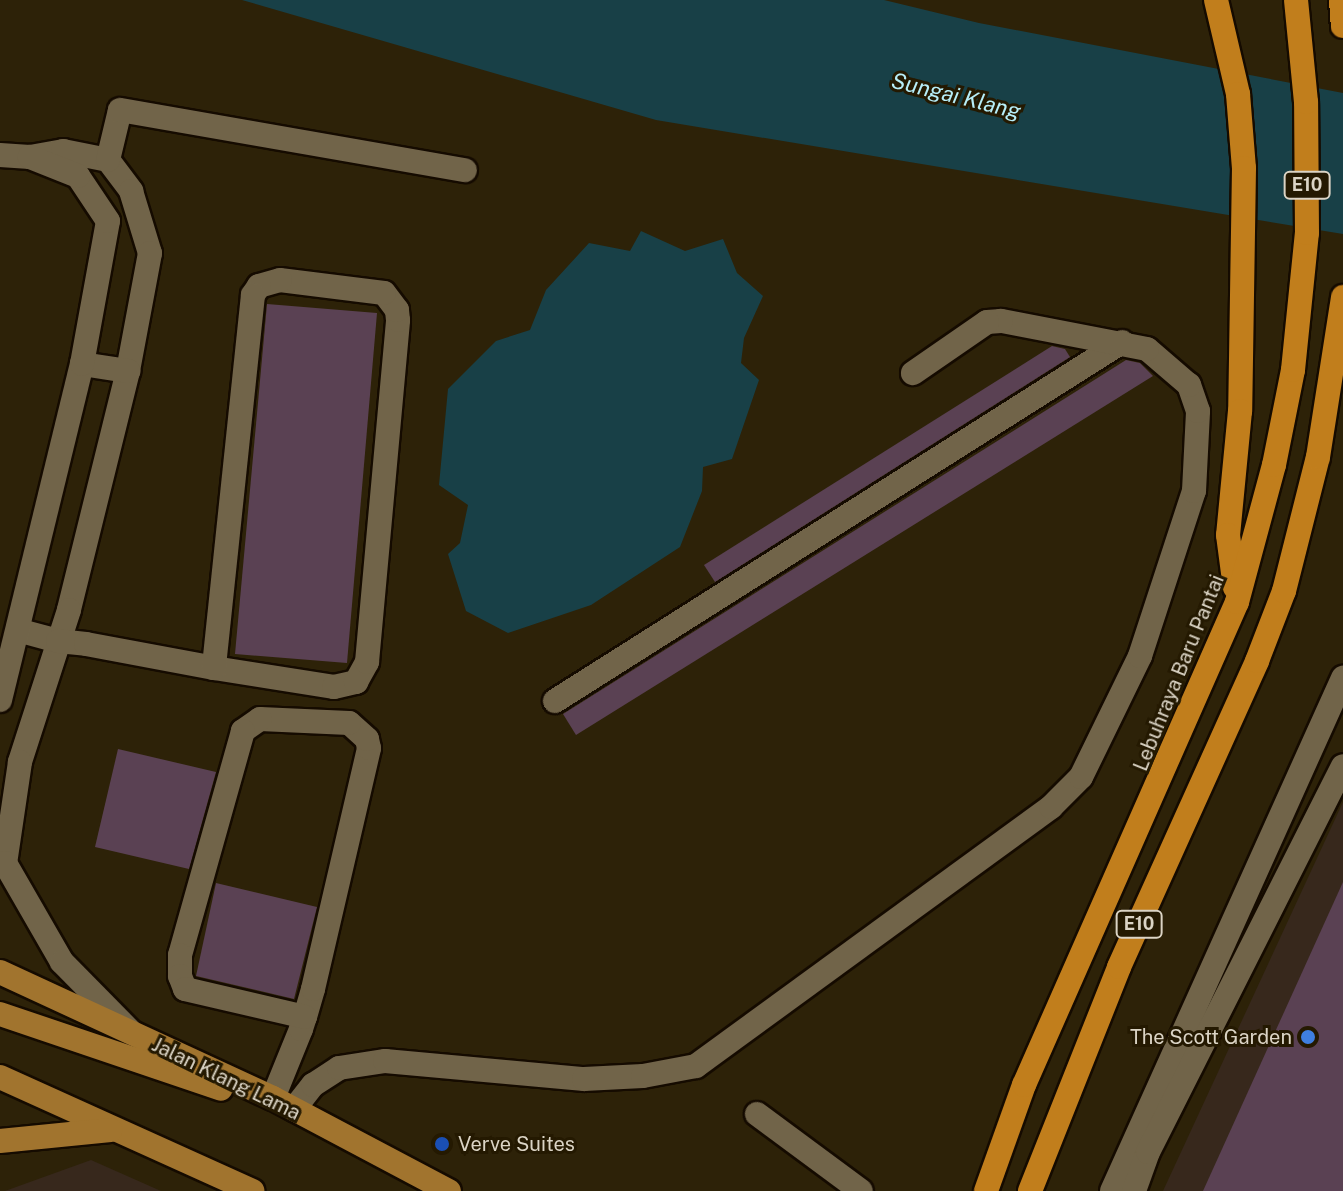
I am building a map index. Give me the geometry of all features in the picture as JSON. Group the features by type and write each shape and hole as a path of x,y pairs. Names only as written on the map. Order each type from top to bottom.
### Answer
{"highway":[{"path":"1216,0 1238,94 1244,168 1240,411 1228,535 1237,602"},
{"name":"Lebuhraya Baru Pantai","path":"986,1191 1024,1085 1237,602 1274,465 1293,370 1307,219 1306,102 1296,0"},
{"path":"1341,0 1343,26"},
{"name":"E10","path":"1030,1191 1119,967 1284,591 1318,457 1342,321 1343,297"}],"main road":[{"name":"Jalan Klang Lama","path":"0,972 293,1109 449,1191"},
{"path":"0,1014 293,1109"},
{"path":"0,1077 253,1191"},
{"path":"0,1141 113,1130"}],"lane":[{"path":"108,160 120,110 465,170"},
{"path":"0,155 30,157 63,151 108,160 131,191 150,253 128,371 58,641 20,762 5,863 62,962 133,1034"},
{"path":"0,700 21,631 82,364 108,221 78,176 30,157"},
{"path":"21,631 58,641 214,668 334,687 356,682 363,673 398,320 397,310 384,293 280,280 259,286 253,295 214,668"},
{"path":"293,1109 313,1085 339,1068 385,1061 584,1079 643,1076 696,1066 1051,807 1081,777 1102,743 1140,656 1194,491 1198,411 1189,385 1147,349 1122,342 987,322 913,373"},
{"path":"555,701 1122,342"},
{"path":"82,364 128,371"},
{"path":"1112,1191 1343,678"},
{"path":"293,1109 305,1017 369,748 367,739 349,723 260,719 243,731 180,955 180,976 185,989 305,1017"},
{"path":"1134,1191 1148,1152 1343,766"},
{"path":"0,965 30,986"},
{"path":"757,1114 861,1191"}],"shaded area":[{"name":"The Scott Garden","path":"1343,802 1343,1191 1163,1191"},
{"path":"91,1160 161,1191 5,1191"}],"water":[{"name":"Sungai Klang","path":"242,0 884,0 979,23 1343,93 1343,234 656,120"},
{"path":"641,231 685,251 723,239 737,273 763,296 744,338 741,363 759,380 732,459 703,467 702,491 680,547 591,605 508,633 466,611 448,554 460,543 468,505 439,485 448,389 496,341 530,330 546,290 589,243 630,251"}],"building":[{"path":"267,304 377,313 347,663 235,654"},
{"path":"1052,346 1065,349 1070,357 715,582 704,565"},
{"path":"1126,360 1140,363 1153,376 576,735 563,714"},
{"path":"118,749 216,772 189,869 95,847"},
{"name":"The Scott Garden","path":"1343,882 1343,1191 1203,1191"},
{"path":"216,883 317,907 294,999 196,976"}],"place":[{"name":"The Scott Garden","path":"1308,1037"},
{"name":"Verve Suites","path":"442,1144"}]}
